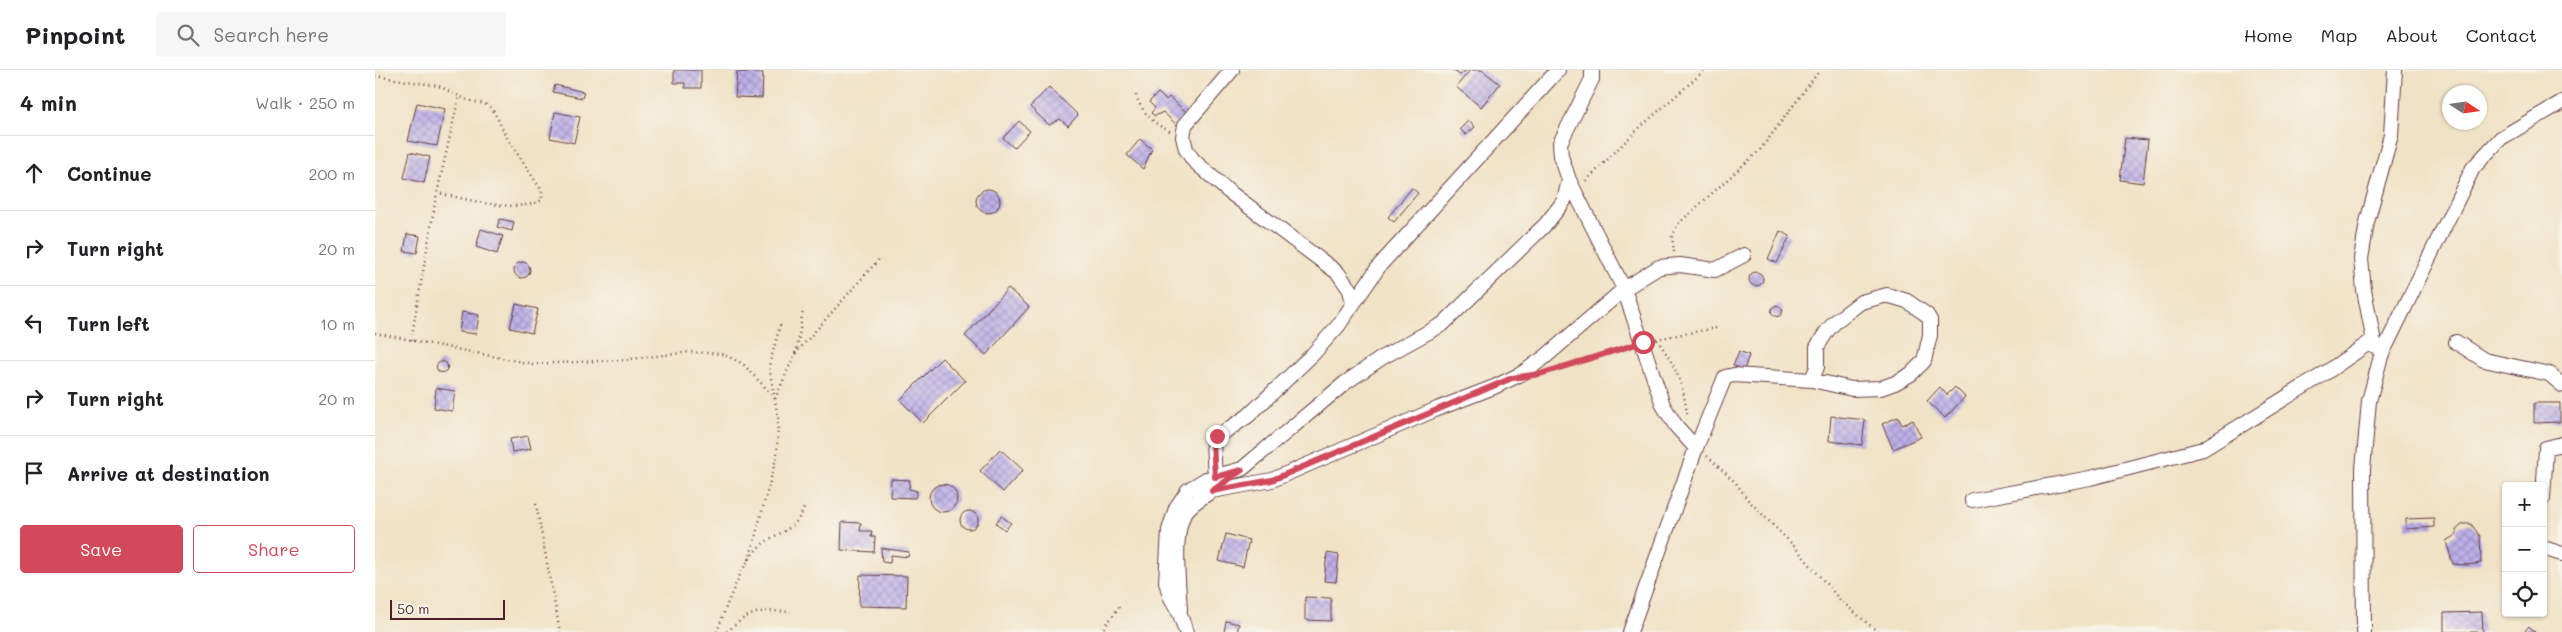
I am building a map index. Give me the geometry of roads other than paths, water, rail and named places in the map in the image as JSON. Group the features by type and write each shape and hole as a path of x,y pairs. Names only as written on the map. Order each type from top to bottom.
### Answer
{"street":[{"path":"1232,70 1191,115 1185,125 1183,134 1186,149 1193,160 1228,190 1338,273 1349,290 1353,304"},
{"path":"1215,477 1213,443 1215,438 1248,416 1287,380 1338,326 1381,265 1559,70"},
{"path":"1592,70 1591,79 1560,143 1561,156 1573,186 1647,337 1663,405 1676,426 1693,444"},
{"path":"2380,360 2373,340 2363,290 2361,259 2367,222 2391,135 2395,70"},
{"path":"2364,632 2363,469 2369,401 2380,360 2426,260 2473,168 2501,138 2562,102"},
{"path":"1180,614 1178,563 1180,527 1186,510 1242,470 1345,383 1383,357 1443,324 1459,311 1546,224 1573,186"},
{"path":"1212,491 1272,480 1521,374 1545,357 1624,289 1659,267 1684,266 1703,270 1715,270 1744,255"},
{"path":"1630,632 1693,444 1725,377 1734,375 1812,380 1858,390 1881,388 1911,374 1924,361 1930,335 1930,320 1927,315 1907,301 1887,295 1861,302 1836,321 1827,331 1817,347 1817,367 1812,380"},
{"path":"1972,500 2090,478 2203,449 2327,372 2373,340"},
{"path":"2456,342 2484,360 2549,374 2562,385"},
{"path":"2544,482 2546,448 2562,444"},
{"path":"1186,632 1166,582 1169,530 1175,508 1189,490 1197,484 1242,470"},
{"path":"2547,549 2562,554"}]}
